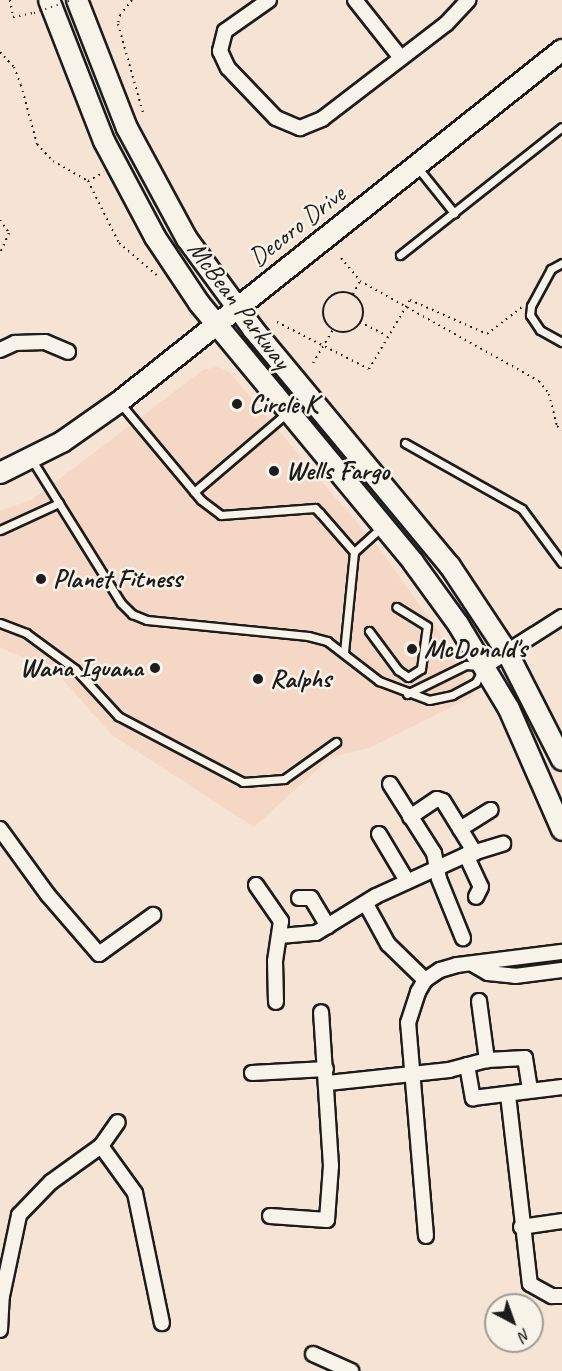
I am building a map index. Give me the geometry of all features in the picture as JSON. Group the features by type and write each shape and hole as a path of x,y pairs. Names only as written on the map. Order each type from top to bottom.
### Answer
{"main road":[{"name":"McBean Parkway","path":"49,0 116,165 160,245 217,325 436,592 485,666 525,742 562,830"},
{"name":"McBean Parkway","path":"77,0 112,96 142,160 187,239 237,308 429,538 507,652 562,760"},
{"name":"Decoro Drive","path":"0,473 31,459 120,402 562,50"}],"street":[{"path":"269,0 225,31 220,51 228,69 276,118 291,128 309,126 322,119 446,24 468,0"},
{"path":"356,0 401,58"},
{"path":"0,350 15,344 45,342 68,352"},
{"path":"485,666 562,617"},
{"path":"390,784 434,853 437,868 463,938"},
{"path":"410,817 437,799 443,801 460,829 470,854 481,887 476,897"},
{"path":"460,829 491,810"},
{"path":"0,829 48,895 99,954 153,915"},
{"path":"379,834 407,882"},
{"path":"280,936 316,933 407,882 470,854 503,844"},
{"path":"256,885 281,921 275,961 276,1002"},
{"path":"299,898 311,898 328,926"},
{"path":"366,904 388,945 426,980"},
{"path":"426,1236 410,1075 408,1023 426,980 441,970 490,960 562,952"},
{"path":"474,965 488,973 515,976 562,970"},
{"path":"479,1001 487,1060"},
{"path":"270,1216 327,1220 331,1166 327,1076 321,1012"},
{"path":"252,1073 327,1076 410,1075 487,1060 525,1058 531,1089"},
{"path":"467,1065 473,1098 508,1095 531,1089 562,1087"},
{"path":"508,1095 527,1268 534,1289 562,1296"},
{"path":"0,1330 1,1295 19,1215 51,1182 101,1146 118,1122"},
{"path":"101,1146 135,1193 162,1323"},
{"path":"522,1227 562,1221"},
{"path":"313,1354 351,1371"}],"lane":[{"path":"400,255 562,127"},
{"path":"416,166 453,213"},
{"path":"562,263 551,269 531,306 533,322 562,342"},
{"path":"120,402 194,492 221,515 315,508 354,552"},
{"path":"194,492 288,412"},
{"path":"405,443 522,509 562,563"},
{"path":"31,459 121,603 132,614 147,620 308,636 344,652 379,681 407,694 429,700 452,694 476,682 485,666 466,665 407,694"},
{"path":"0,530 58,503"},
{"path":"344,652 354,552 383,525"},
{"path":"369,631 398,670 408,677 421,669 427,626 396,607"},
{"path":"0,623 26,633 75,669 118,716 243,782 284,779 336,742"}],"path":[{"path":"10,0 13,17 34,13 71,0"},
{"path":"132,0 120,15 118,24 143,113"},
{"path":"0,52 14,67 37,144 53,161 88,181 119,243 159,277"},
{"path":"88,181 116,165"},
{"path":"0,220 9,233 0,253"},
{"path":"341,258 360,281 539,381 549,394 557,426 562,430"},
{"path":"353,294 360,281"},
{"path":"340,291 353,294 361,303 360,322 345,332 333,330 324,321 325,302 340,291"},
{"path":"277,322 369,369 404,306 410,300 487,334 500,322 531,306"},
{"path":"360,322 387,336"},
{"path":"313,363 333,330"}],"shaded area":[{"path":"217,367 229,372 382,552 452,651 474,696 369,748 331,757 254,827 112,735 58,674 0,647 0,511 33,499 203,370"}],"place":[{"name":"Circle K","path":"237,404"},
{"name":"Wells Fargo","path":"274,471"},
{"name":"Planet Fitness","path":"41,579"},
{"name":"McDonald's","path":"412,649"},
{"name":"Wana Iguana","path":"155,668"},
{"name":"Ralphs","path":"258,679"}]}
